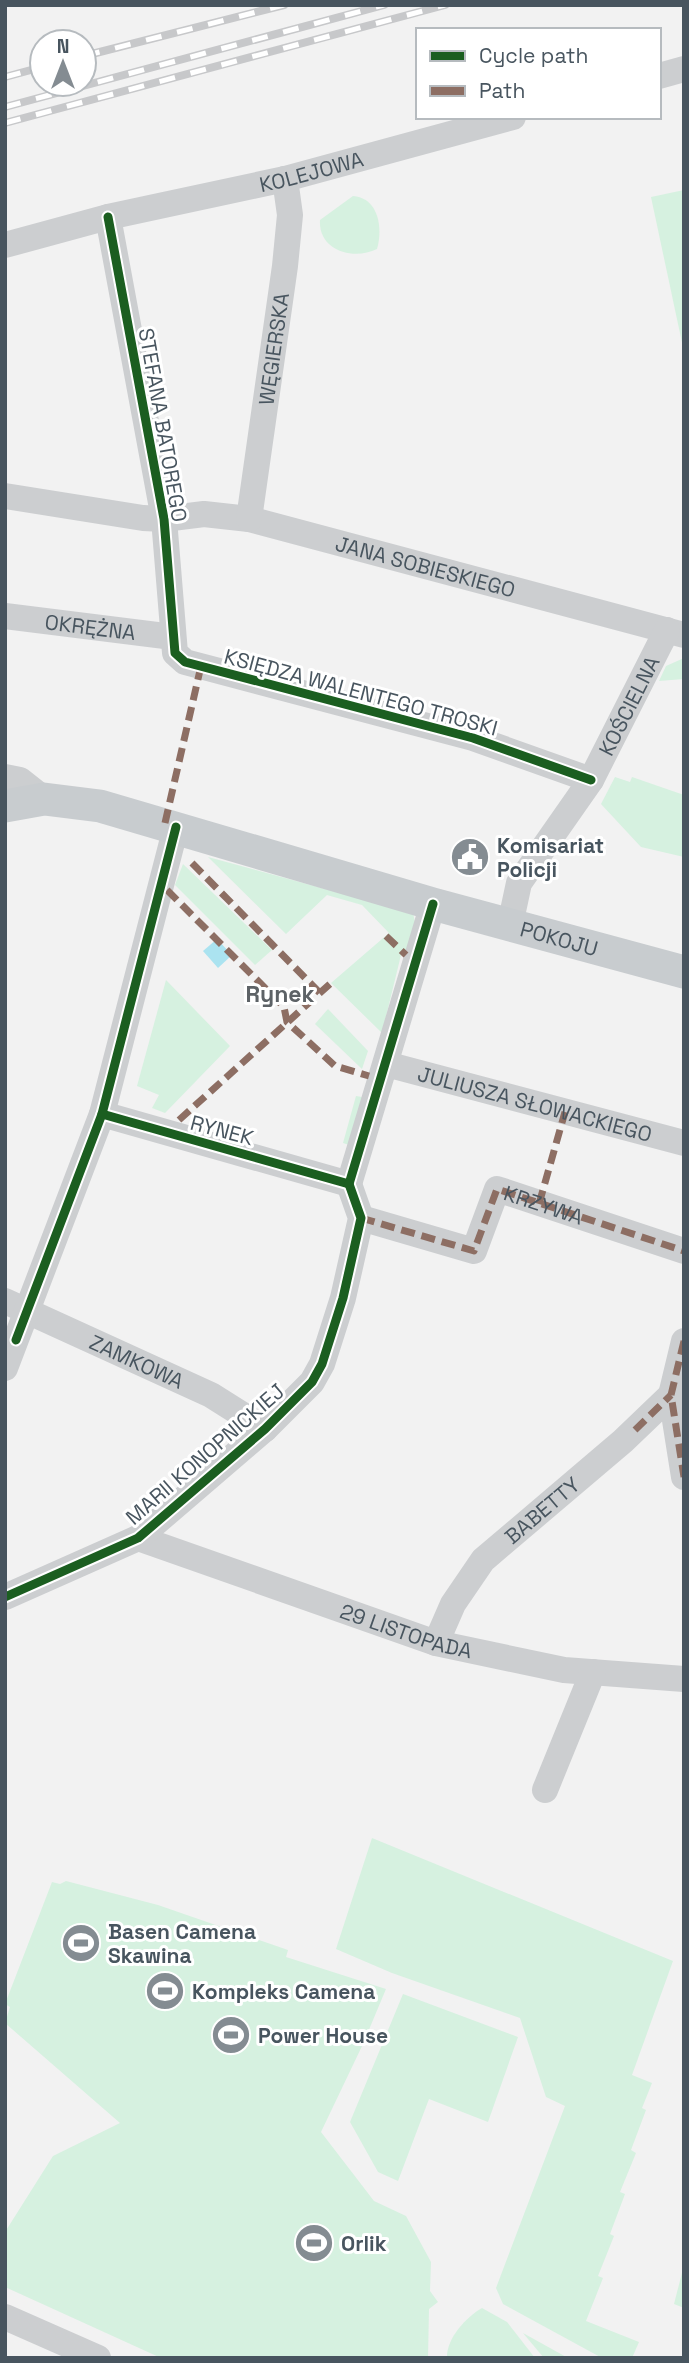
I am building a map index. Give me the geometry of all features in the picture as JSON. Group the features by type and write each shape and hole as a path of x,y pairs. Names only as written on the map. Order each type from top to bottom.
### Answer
{"main road":[{"path":"5,806 44,799 100,806 433,904"},
{"name":"POKOJU","path":"433,904 684,972"}],"street":[{"path":"661,75 684,69"},
{"name":"KOLEJOWA","path":"5,245 108,217 285,179 506,119"},
{"name":"WĘGIERSKA","path":"249,519 286,253 290,215 285,179"},
{"name":"STEFANA BATOREGO","path":"108,217 164,519 175,653 185,662 201,666"},
{"path":"5,496 164,519"},
{"name":"JANA SOBIESKIEGO","path":"164,519 204,514 249,519 675,633"},
{"name":"OKRĘŻNA","path":"5,615 173,637"},
{"name":"KOŚCIELNA","path":"510,925 519,883 591,780 675,633"},
{"name":"KSIĘDZA WALENTEGO TROSKI","path":"201,666 473,738 591,780"},
{"path":"5,777 20,780 44,799"},
{"path":"5,1368 16,1305 102,1114 171,825"},
{"path":"361,1218 349,1184 433,904"},
{"name":"JULIUSZA SŁOWACKIEGO","path":"386,1064 684,1143"},
{"name":"RYNEK","path":"102,1114 349,1184"},
{"name":"KRZYWA","path":"361,1218 474,1251 497,1189 684,1251"},
{"name":"MARII KONOPNICKIEJ","path":"5,1597 138,1538 256,1422 312,1382 322,1363 343,1298 361,1218"},
{"name":"ZAMKOWA","path":"16,1305 108,1345 256,1422"},
{"path":"684,1341 671,1395 681,1437 684,1476"},
{"name":"BABETTY","path":"436,1643 453,1604 483,1560 623,1441 671,1395"},
{"name":"29 LISTOPADA","path":"138,1538 436,1643 564,1670 684,1679"},
{"path":"545,1790 593,1672"},
{"path":"5,2317 98,2358"}],"green space":[{"path":"684,190 684,352 651,197"},
{"path":"353,196 369,202 379,224 377,249 358,254 331,246 321,230 320,220"},
{"path":"684,658 684,679 659,681 666,666"},
{"path":"615,777 630,782 632,777 684,795 684,857 641,847 601,804"},
{"path":"208,857 413,913 415,922 408,954 401,955 382,1033 331,983 389,933 362,905 327,895 286,934"},
{"path":"183,864 272,950 255,965 175,885"},
{"path":"166,980 230,1046 165,1113 152,1108 159,1095 137,1086"},
{"path":"328,1009 368,1051 362,1069 315,1024"},
{"path":"356,1096 362,1097 349,1145 343,1143"},
{"path":"372,1838 673,1961 632,2075 652,2083 642,2108 646,2110 631,2150 636,2153 620,2192 625,2194 610,2234 614,2236 598,2276 603,2278 586,2321 639,2342 632,2358 602,2358 503,2304 496,2288 565,2106 546,2097 520,2018 392,1973 336,1949"},
{"path":"66,1881 158,1905 288,1950 286,1957 386,1989 321,2132 374,2201 406,2216 431,2262 430,2291 438,2302 429,2309 428,2358 161,2358 5,2287 5,2232 53,2156 120,2123 5,2023 10,2007 5,2004 52,1882 60,1884"},
{"path":"403,1994 518,2037 488,2122 429,2099 398,2181 378,2172 350,2122"},
{"path":"684,2265 684,2308 674,2304"},
{"path":"482,2308 507,2322 535,2358 447,2358 453,2336"},
{"path":"523,2333 568,2358 544,2358"}],"water":[{"path":"217,939 232,955 218,968 203,951"}],"railway":[{"path":"98,52 284,5"},
{"path":"5,107 384,5"},
{"path":"5,123 445,5"},
{"path":"5,77 28,71"}],"marked path":[{"path":"165,823 201,666 194,665"},
{"path":"192,863 320,993"},
{"path":"167,890 284,1007 287,1022 335,1066 369,1076"},
{"path":"386,936 406,955"},
{"path":"179,1120 331,983"},
{"path":"539,1204 565,1112"},
{"path":"361,1218 474,1251 497,1189 684,1251"},
{"path":"684,1341 671,1395 684,1477"},
{"path":"635,1430 671,1395"}],"cycle path":[{"path":"108,217 164,519 175,653 185,662 473,738 591,780"},
{"path":"16,1340 102,1114 176,827"},
{"path":"349,1184 433,904"},
{"path":"102,1114 349,1184"},
{"path":"5,1597 138,1538 265,1429 312,1382 322,1364 343,1298 361,1218 349,1184"}],"place":[{"name":"Komisariat Policji","path":"470,857"},
{"name":"Basen Camena Skawina","path":"81,1943"},
{"name":"Kompleks Camena","path":"165,1991"},
{"name":"Power House","path":"231,2035"},
{"name":"Orlik","path":"314,2243"}],"district":[{"name":"Rynek","path":"280,994"}]}
